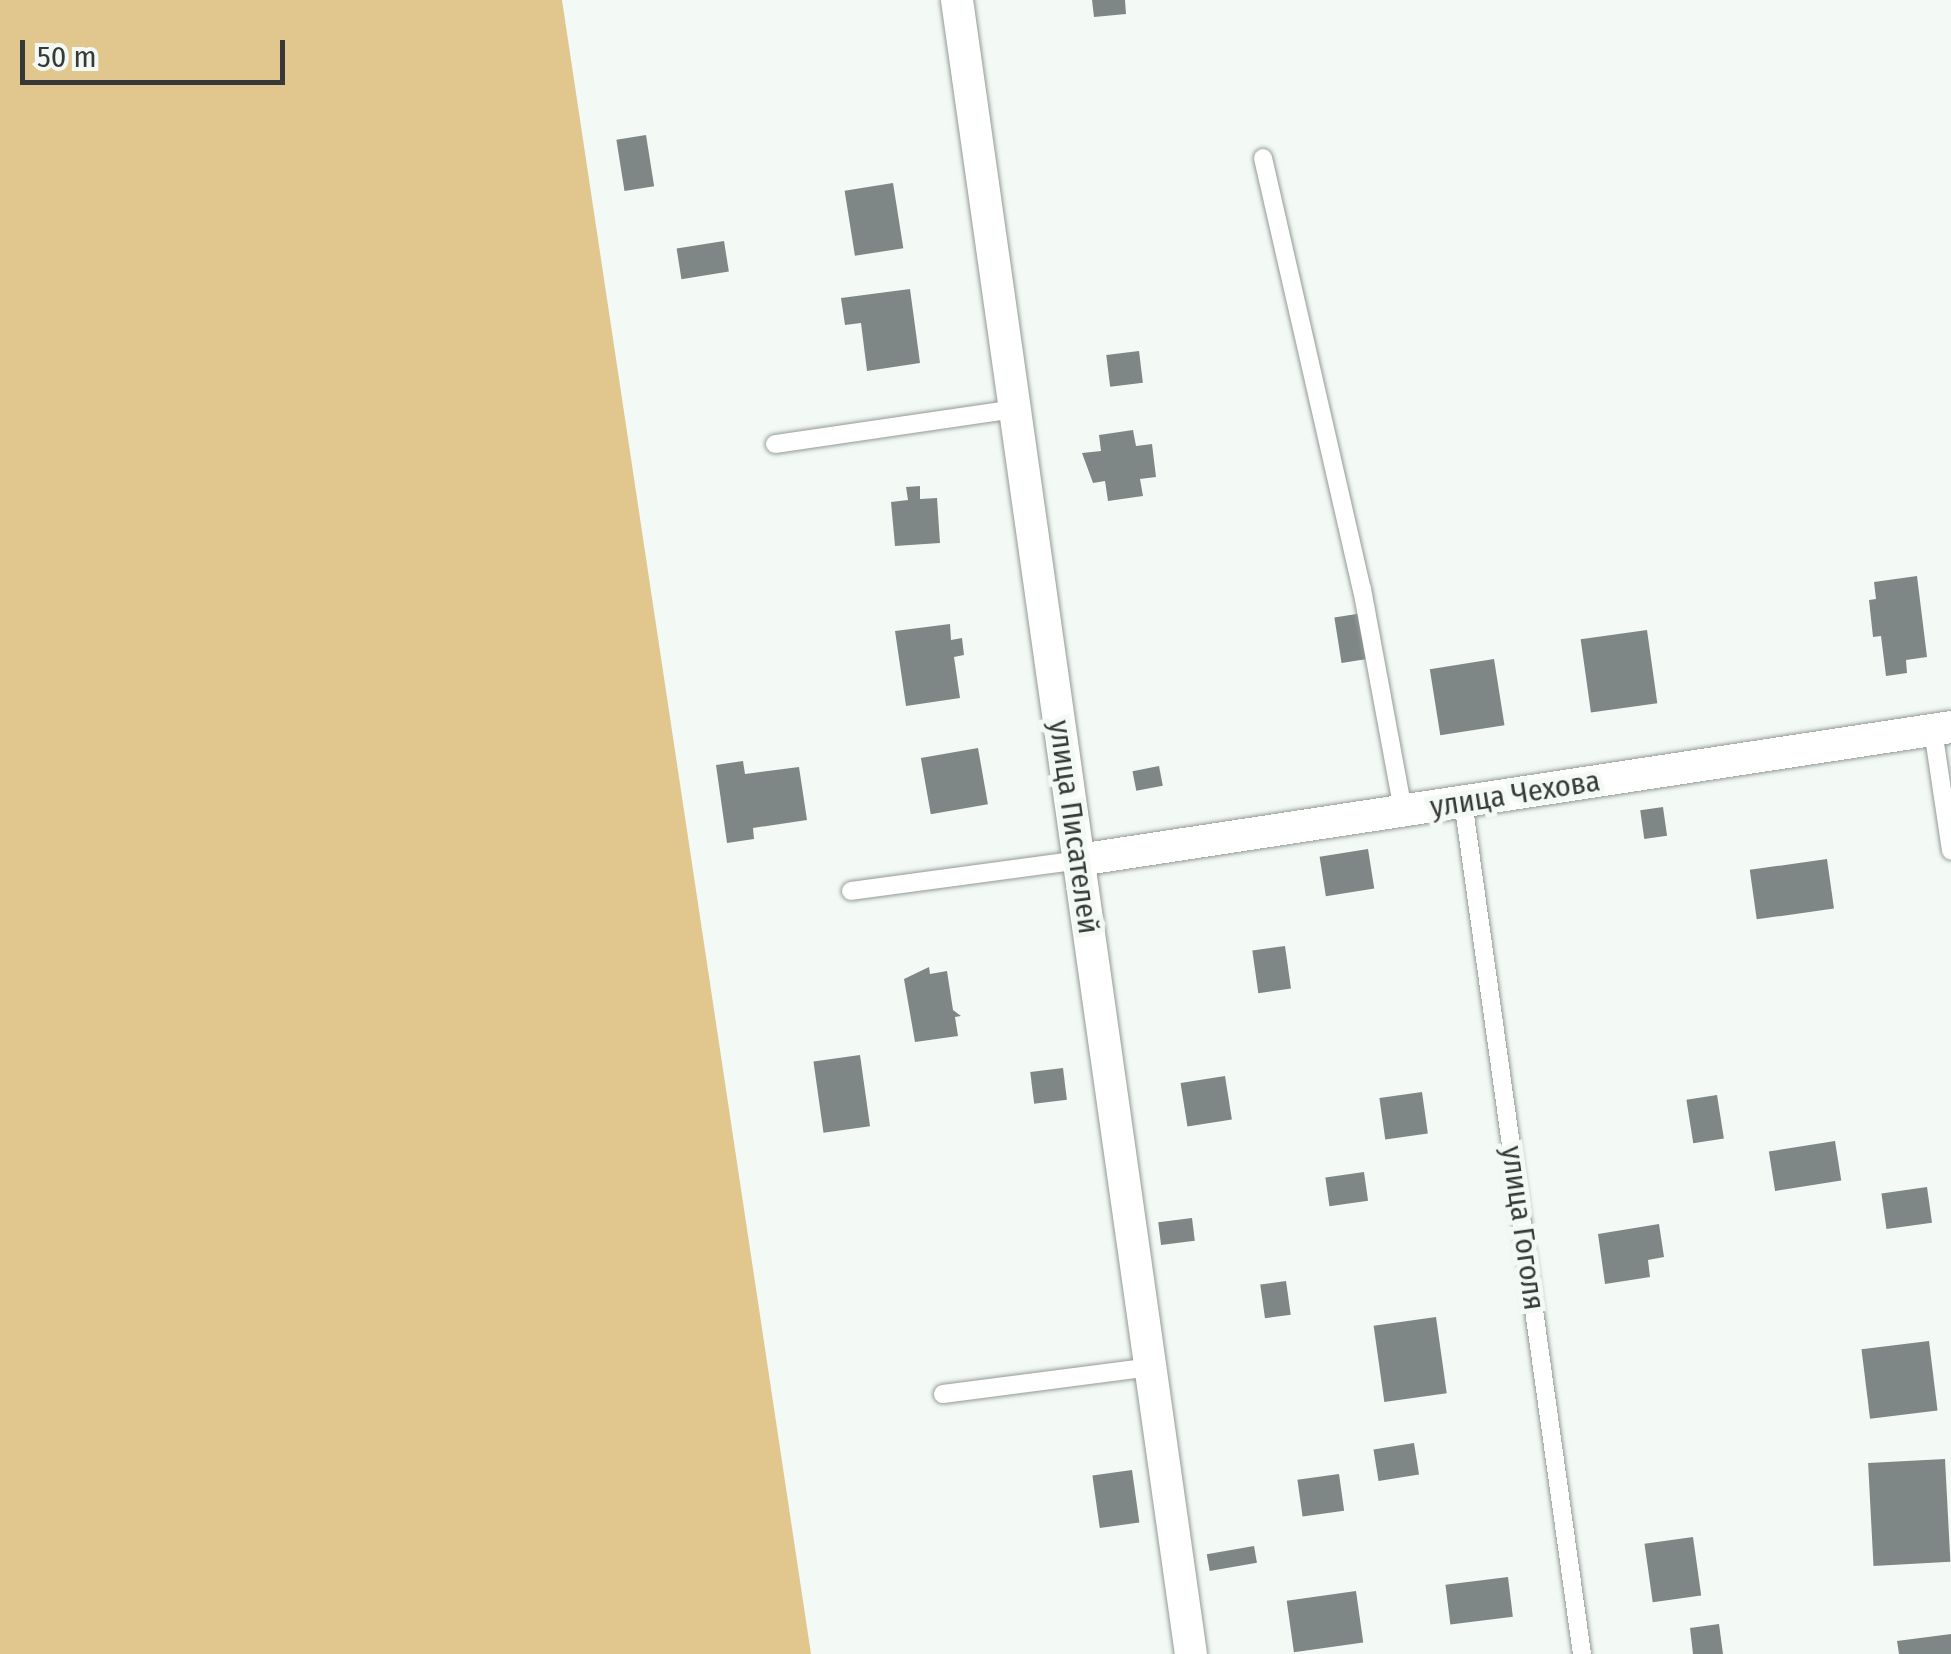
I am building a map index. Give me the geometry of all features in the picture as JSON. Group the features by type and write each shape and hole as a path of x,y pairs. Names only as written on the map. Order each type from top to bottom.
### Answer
{"street":[{"name":"улица Писателей","path":"957,0 1191,1654"},
{"name":"улица Чехова","path":"1079,860 1942,728"}],"lane":[{"path":"1263,158 1362,589 1403,811"},
{"path":"775,444 1015,409"},
{"path":"1942,728 1951,851"},
{"name":"улица Гоголя","path":"1463,802 1582,1654"},
{"path":"852,891 1079,860"},
{"path":"942,1394 1150,1367"}],"shaded area":[{"path":"0,0 562,0 811,1654 0,1654"}],"building":[{"path":"1092,0 1125,0 1126,14 1094,17"},
{"path":"646,135 654,186 625,191 616,140"},
{"path":"893,183 903,248 855,256 845,191"},
{"path":"724,241 729,272 681,279 677,249"},
{"path":"910,289 920,363 867,371 861,323 845,325 841,298"},
{"path":"1139,351 1143,383 1110,387 1106,355"},
{"path":"1133,430 1136,446 1152,444 1156,477 1140,479 1143,496 1108,501 1105,481 1093,483 1082,453 1101,451 1099,435"},
{"path":"920,486 920,499 937,498 940,543 895,546 891,502 908,500 906,487"},
{"path":"1917,576 1927,657 1906,660 1907,673 1886,676 1881,636 1873,637 1869,600 1876,599 1874,582"},
{"path":"1363,613 1370,658 1342,663 1334,618"},
{"path":"950,624 951,640 962,638 964,655 954,657 960,698 906,706 895,631"},
{"path":"1647,630 1657,703 1591,713 1581,639"},
{"path":"1494,659 1504,725 1440,735 1430,669"},
{"path":"978,748 988,804 931,814 921,758"},
{"path":"743,761 745,774 799,767 807,820 753,828 754,839 727,843 716,765"},
{"path":"1159,766 1163,786 1136,791 1132,771"},
{"path":"1663,807 1667,836 1644,839 1640,810"},
{"path":"1368,849 1374,889 1326,896 1320,857"},
{"path":"1827,859 1834,909 1757,919 1750,870"},
{"path":"1285,946 1291,989 1258,993 1252,951"},
{"path":"929,967 930,974 947,971 953,1010 961,1016 955,1017 958,1036 915,1042 904,979"},
{"path":"860,1055 870,1126 823,1133 813,1062"},
{"path":"1063,1068 1067,1100 1034,1104 1030,1072"},
{"path":"1225,1076 1232,1119 1187,1126 1181,1083"},
{"path":"1422,1092 1428,1134 1385,1140 1379,1098"},
{"path":"1717,1095 1724,1138 1693,1143 1686,1100"},
{"path":"1835,1141 1841,1181 1775,1191 1769,1151"},
{"path":"1364,1172 1368,1201 1329,1206 1325,1177"},
{"path":"1927,1187 1932,1223 1886,1229 1881,1193"},
{"path":"1192,1218 1195,1241 1161,1245 1158,1222"},
{"path":"1659,1224 1664,1257 1648,1260 1650,1277 1605,1284 1598,1234"},
{"path":"1286,1281 1291,1315 1265,1318 1260,1285"},
{"path":"1436,1317 1447,1393 1384,1402 1374,1326"},
{"path":"1929,1341 1938,1410 1870,1419 1862,1349"},
{"path":"1414,1443 1419,1475 1379,1481 1374,1449"},
{"path":"1945,1459 1950,1562 1873,1566 1868,1463"},
{"path":"1132,1470 1139,1522 1100,1528 1092,1476"},
{"path":"1339,1474 1344,1511 1303,1516 1297,1480"},
{"path":"1693,1537 1701,1595 1653,1602 1644,1544"},
{"path":"1254,1546 1257,1563 1210,1571 1207,1554"},
{"path":"1508,1577 1513,1617 1450,1624 1445,1585"},
{"path":"1356,1591 1363,1642 1294,1652 1287,1601"},
{"path":"1719,1624 1723,1654 1693,1654 1690,1628"},
{"path":"1951,1634 1951,1654 1899,1654 1897,1641"}]}
